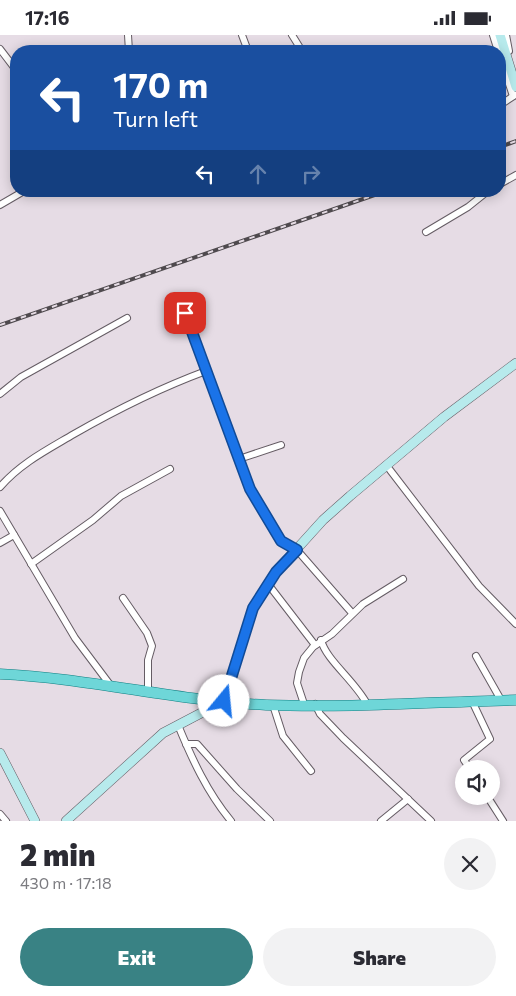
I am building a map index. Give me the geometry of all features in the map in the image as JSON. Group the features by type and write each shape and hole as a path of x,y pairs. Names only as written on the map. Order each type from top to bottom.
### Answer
{"main road":[{"path":"506,58 515,92"},
{"path":"350,496 352,488 439,414 516,357"},
{"path":"66,821 163,733 224,701 253,608 276,572 324,520 350,496 444,417 516,363"},
{"path":"350,496 358,495 445,422 516,367"},
{"path":"0,674 51,676 148,692 273,705 516,700"},
{"path":"0,753 34,821"}],"street":[{"path":"506,35 516,72"},
{"path":"0,49 10,62"},
{"path":"506,71 515,92"},
{"path":"0,205 14,197"},
{"path":"426,232 455,215 480,197"},
{"path":"185,313 250,489 281,541 297,550 352,613"},
{"path":"0,394 22,377 127,318"},
{"path":"0,487 18,469 42,451 114,410 206,371"},
{"path":"238,459 280,445"},
{"path":"31,564 93,520 121,496 170,469"},
{"path":"390,470 479,586 516,625"},
{"path":"0,511 75,638 111,687"},
{"path":"0,543 14,535"},
{"path":"403,579 352,613 332,634 314,645 304,658 297,683 310,704 320,715 431,821"},
{"path":"268,584 314,645"},
{"path":"123,598 147,633 152,646 148,660 148,692"},
{"path":"321,640 324,651 360,690 367,704"},
{"path":"476,656 501,700"},
{"path":"464,760 490,739 472,701"},
{"path":"273,705 283,736 311,771"},
{"path":"178,725 217,804 230,821"},
{"path":"186,743 197,744 236,789 270,821"},
{"path":"381,821 408,799"},
{"path":"493,805 503,821"},
{"path":"0,815 6,821"}],"railway":[{"path":"506,145 516,141"},
{"path":"0,325 369,197"}],"route":[{"path":"185,313 250,489 281,541 297,550 276,572 253,608 224,701"}]}
